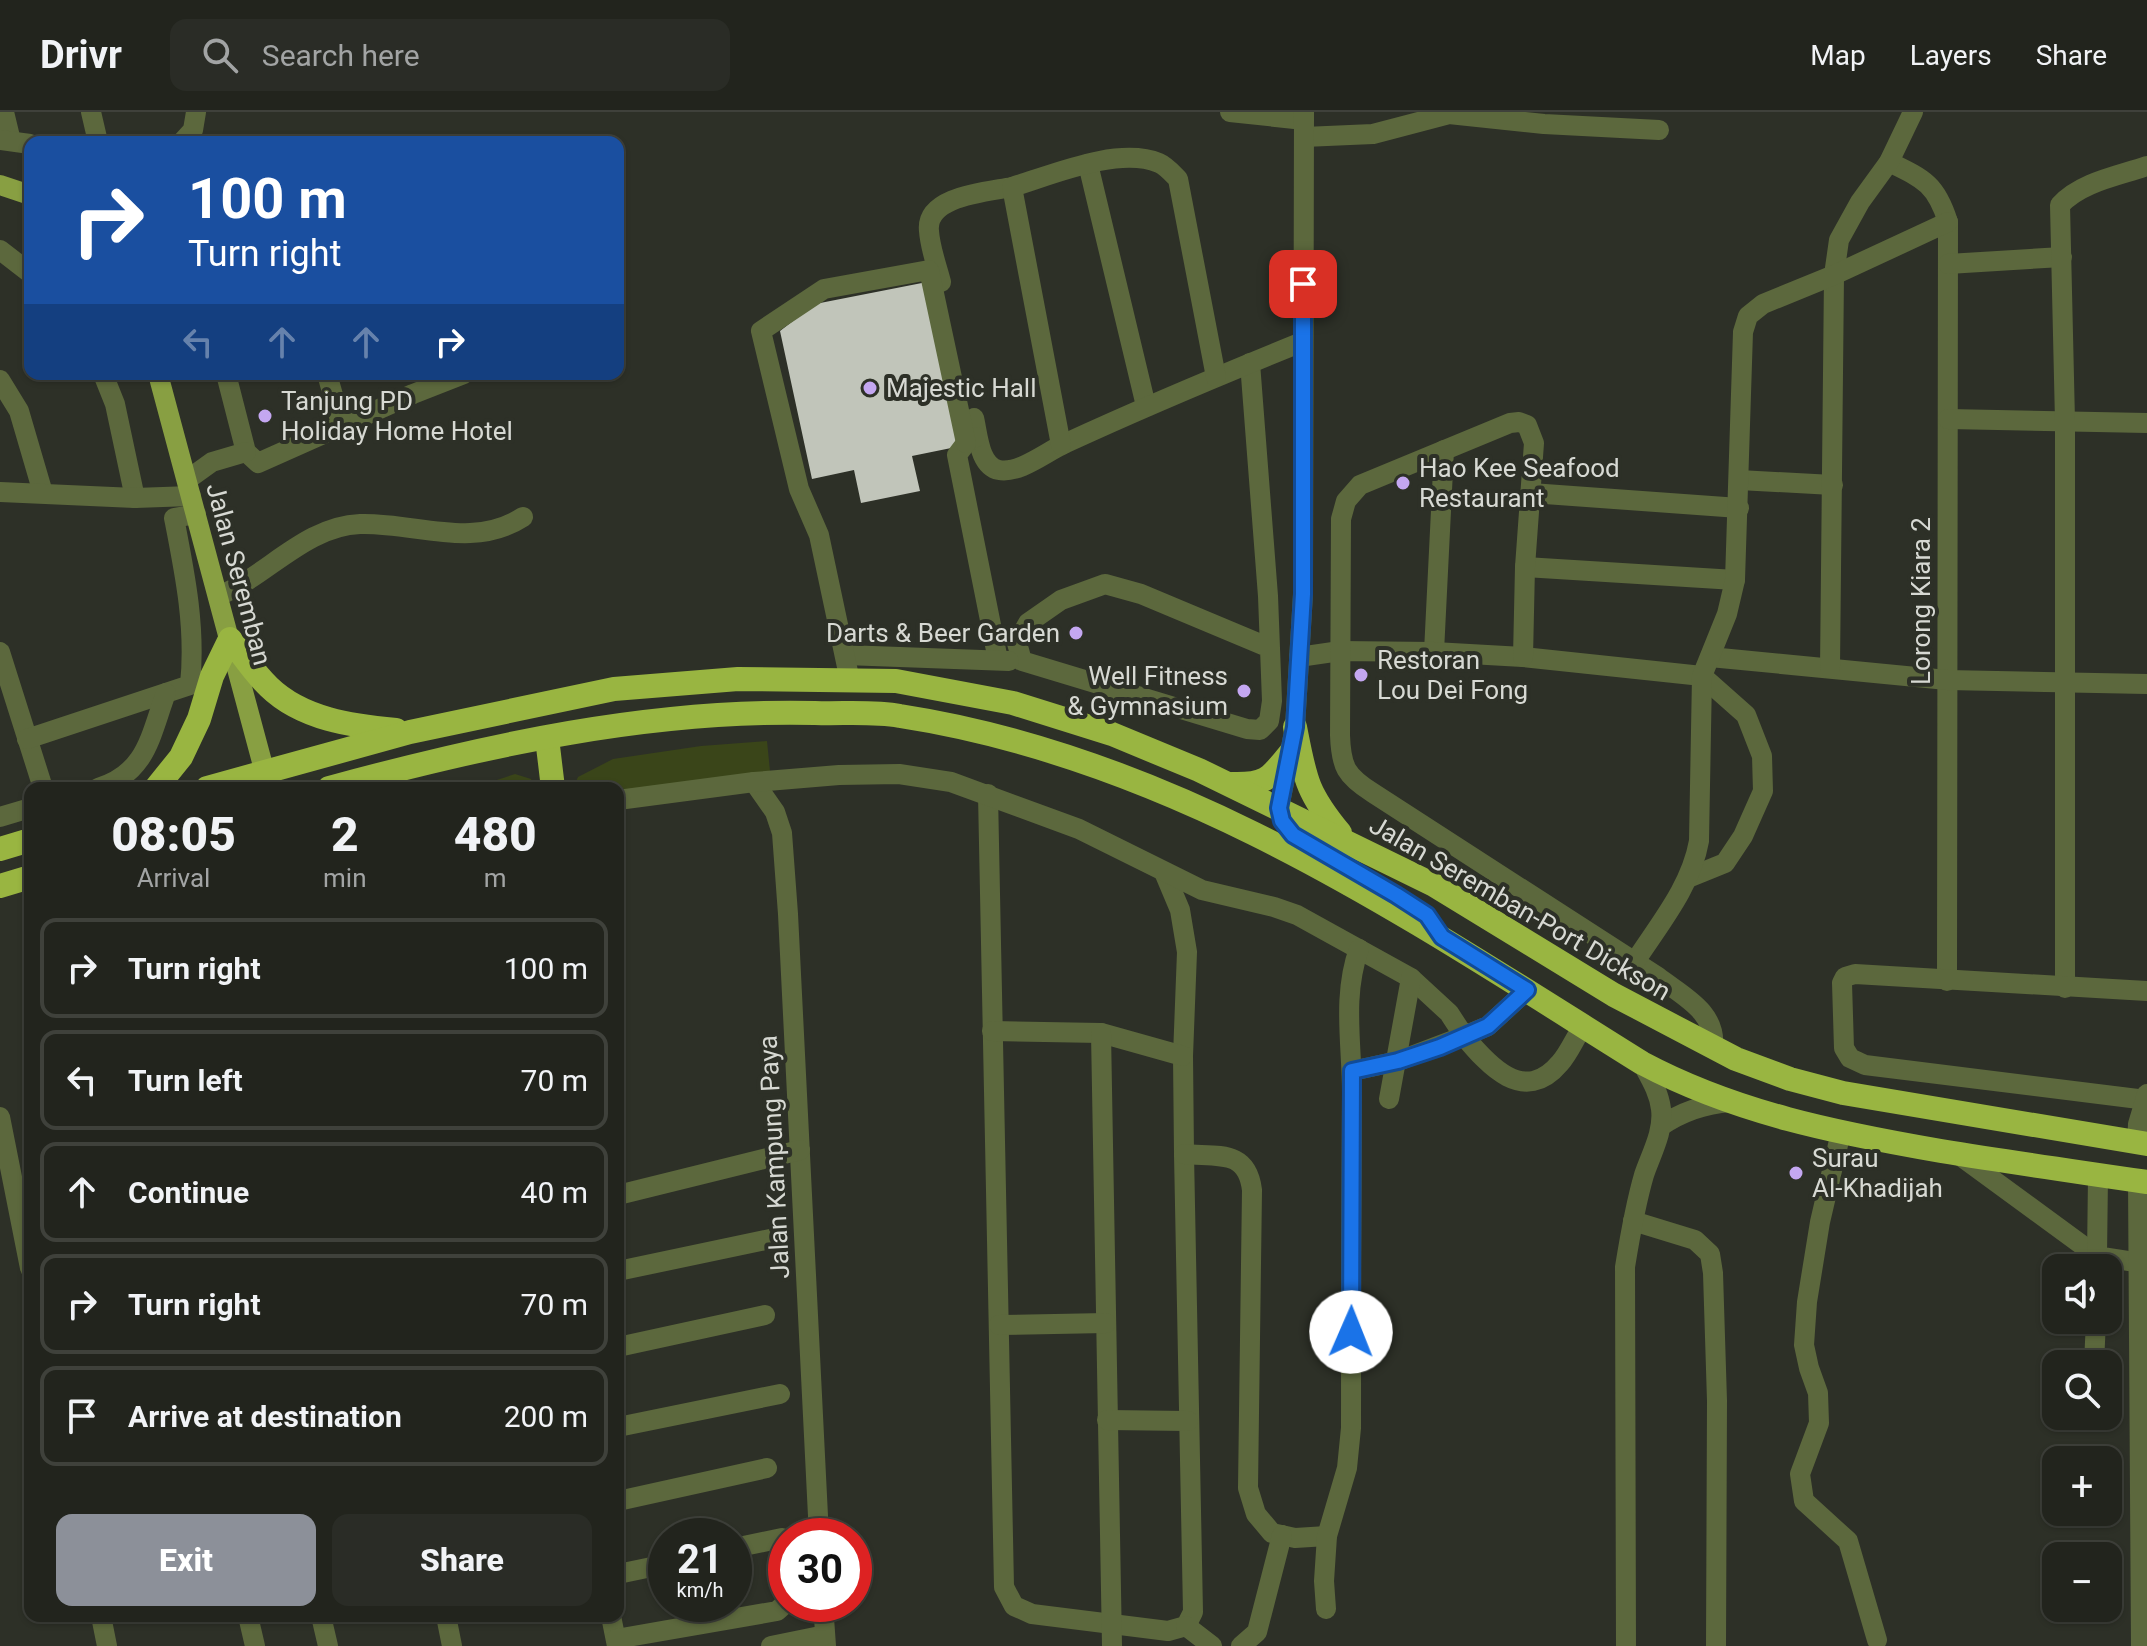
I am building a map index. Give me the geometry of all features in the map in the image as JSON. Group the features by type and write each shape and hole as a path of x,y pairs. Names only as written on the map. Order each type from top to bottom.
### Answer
{"highway":[{"path":"161,782 181,757 199,719 212,676 230,639 269,687 289,702 320,716 359,727 410,732"},
{"name":"Jalan Seremban-Port Dickson","path":"266,780 410,732 614,689 738,679 896,681 1013,703 1112,734 1229,784 1346,840 1434,885 1614,995 1713,1048 1790,1079 2143,1162"},
{"path":"383,779 547,738 660,719 760,712 897,715 1035,744 1167,791 1332,872 1675,1081 1785,1120 1956,1153 2098,1176 2143,1162"},
{"path":"1295,727 1308,789 1318,807 1346,840"},
{"path":"547,738 552,782"},
{"path":"1229,784 1254,784 1269,780 1291,752"},
{"path":"1279,808 1282,821 1293,835 1427,915 1442,937"},
{"path":"0,849 24,842"},
{"path":"0,886 24,879"}],"main road":[{"path":"0,185 24,193"},
{"name":"Jalan Seremban","path":"160,380 266,780"}],"street":[{"path":"4,112 14,142"},
{"path":"91,112 97,136"},
{"path":"188,136 193,130 196,112"},
{"path":"1230,112 1373,134 1449,114 1544,124 1659,130"},
{"path":"1830,668 1834,275 1839,240 1860,202 1889,162 1913,112"},
{"path":"1279,808 1295,727 1303,594 1304,123"},
{"path":"972,440 928,228 936,210 956,198 1012,187 1088,164 1133,156 1161,163 1178,179 1216,377"},
{"path":"1636,960 1688,878 1695,864 1699,841 1706,666 1727,614 1735,580 1743,332 1748,316 1763,304 1948,222 1941,197 1914,175 1889,162"},
{"path":"1088,164 1146,406"},
{"path":"2065,988 2065,421 2060,205 2071,194 2147,166"},
{"path":"1012,187 1061,445"},
{"name":"Lorong Kiara 2","path":"1947,981 1948,222"},
{"path":"0,250 24,268"},
{"path":"1948,264 2062,257"},
{"path":"850,681 819,535 799,489 761,331 824,289 929,270 972,440 984,459 995,469 1011,471 1146,406 1302,342"},
{"path":"845,655 998,660 1020,652 1247,729 1260,730 1269,721 1272,701 1268,596 1250,363"},
{"path":"0,380 19,411 43,493"},
{"path":"105,380 115,404 135,498"},
{"path":"228,380 246,452 258,463 342,427 410,384 432,380"},
{"path":"329,380 342,427"},
{"path":"1948,419 2147,423"},
{"path":"1523,657 1525,567 1534,443 1527,425 1510,423 1360,485 1346,501 1341,519 1340,752 1344,768 1355,782 1636,960 1710,1021 1714,1033 1713,1048"},
{"path":"972,440 957,455 998,660"},
{"path":"1434,652 1444,450"},
{"path":"27,739 190,685 193,657 191,609 174,518 212,462 246,452"},
{"path":"1739,480 1833,485"},
{"path":"0,492 135,498 191,497"},
{"path":"1531,493 1739,508"},
{"path":"218,596 330,530 357,524 382,524 459,535 499,529 523,517"},
{"path":"1525,567 1735,580"},
{"path":"1020,652 1028,623 1061,600 1105,584 1141,594 1270,648"},
{"path":"1268,596 1303,594"},
{"path":"1299,657 1340,651 1434,652 1706,666 1830,668 1947,680 2147,684"},
{"path":"0,652 41,782"},
{"path":"1688,878 1725,863 1743,836 1763,791 1762,756 1746,715 1706,666"},
{"path":"117,782 135,768 146,748 166,693"},
{"path":"624,799 754,782 839,775 899,774 951,782 1079,829 1202,890 1297,915 1411,978 1449,1013 1482,1057 1509,1079 1529,1082 1547,1075 1560,1063 1583,1026"},
{"name":"Jalan Kampung Paya","path":"754,782 775,812 782,833 818,1518"},
{"path":"988,794 1004,1587 1014,1606 1112,1636 1168,1631 1186,1626 1193,1612 1183,1056 1187,952 1180,910 1164,872"},
{"path":"0,817 24,810"},
{"path":"1326,1609 1327,1536 1347,1468 1351,1428 1352,1071 1348,1008 1352,969 1359,949"},
{"path":"2143,1634 2143,1162 2138,1124 2146,1098 1865,1065 1850,1058 1844,1048 1842,983 1845,977 1855,974 2147,991"},
{"path":"1389,1099 1411,978"},
{"path":"1352,1071 1398,1061 1488,1026 1527,990"},
{"path":"992,1031 1101,1033 1183,1056"},
{"path":"1101,1033 1112,1636"},
{"path":"1626,1646 1625,1267 1644,1175 1661,1126 1657,1090 1642,1063"},
{"path":"1661,1126 1674,1117 1709,1103 1734,1102"},
{"path":"0,1117 24,1213"},
{"path":"1841,1132 1820,1222 1807,1302 1804,1345 1818,1393 1819,1423 1800,1474 1804,1501 1848,1541 1877,1640"},
{"path":"624,1194 800,1150"},
{"path":"1956,1153 2087,1254"},
{"path":"1184,1154 1228,1158 1243,1163 1250,1172 1248,1488 1256,1514 1272,1533 1295,1538 1327,1536"},
{"path":"2097,1254 2098,1176"},
{"path":"1633,1221 1695,1240 1710,1254 1717,1401 1716,1646"},
{"path":"624,1270 775,1238"},
{"path":"2122,1263 2143,1264"},
{"path":"624,1346 765,1315"},
{"path":"999,1325 1106,1323"},
{"path":"624,1426 780,1394"},
{"path":"1107,1420 1188,1421"},
{"path":"624,1500 767,1468"},
{"path":"1241,1646 1257,1632 1282,1535"},
{"path":"624,1573 648,1568"},
{"path":"612,1622 616,1642 768,1613"},
{"path":"102,1622 107,1646"},
{"path":"249,1622 255,1646"},
{"path":"322,1622 328,1646"},
{"path":"447,1622 452,1646"},
{"path":"1186,1626 1212,1646"},
{"path":"771,1646 826,1640"}],"green space":[{"path":"767,741 770,771 624,792 624,782 576,782 578,777 613,759 701,746"},
{"path":"515,774 532,782 490,782"}],"building":[{"name":"Majestic Hall","path":"927,282 961,446 912,456 920,491 861,503 854,470 812,479 780,331 815,304"}],"place":[{"name":"Majestic Hall","path":"870,388"},
{"name":"Tanjung PD Holiday Home Hotel","path":"265,416"},
{"name":"Hao Kee Seafood Restaurant","path":"1403,483"},
{"name":"Darts & Beer Garden","path":"1076,633"},
{"name":"Restoran Lou Dei Fong","path":"1361,675"},
{"name":"Well Fitness & Gymnasium","path":"1244,691"},
{"name":"Surau Al-Khadijah","path":"1796,1173"}],"route":[{"path":"1303,284 1303,594 1295,727 1279,808 1282,821 1293,835 1427,915 1442,937 1527,990 1488,1026 1398,1061 1352,1071 1351,1332"}]}
